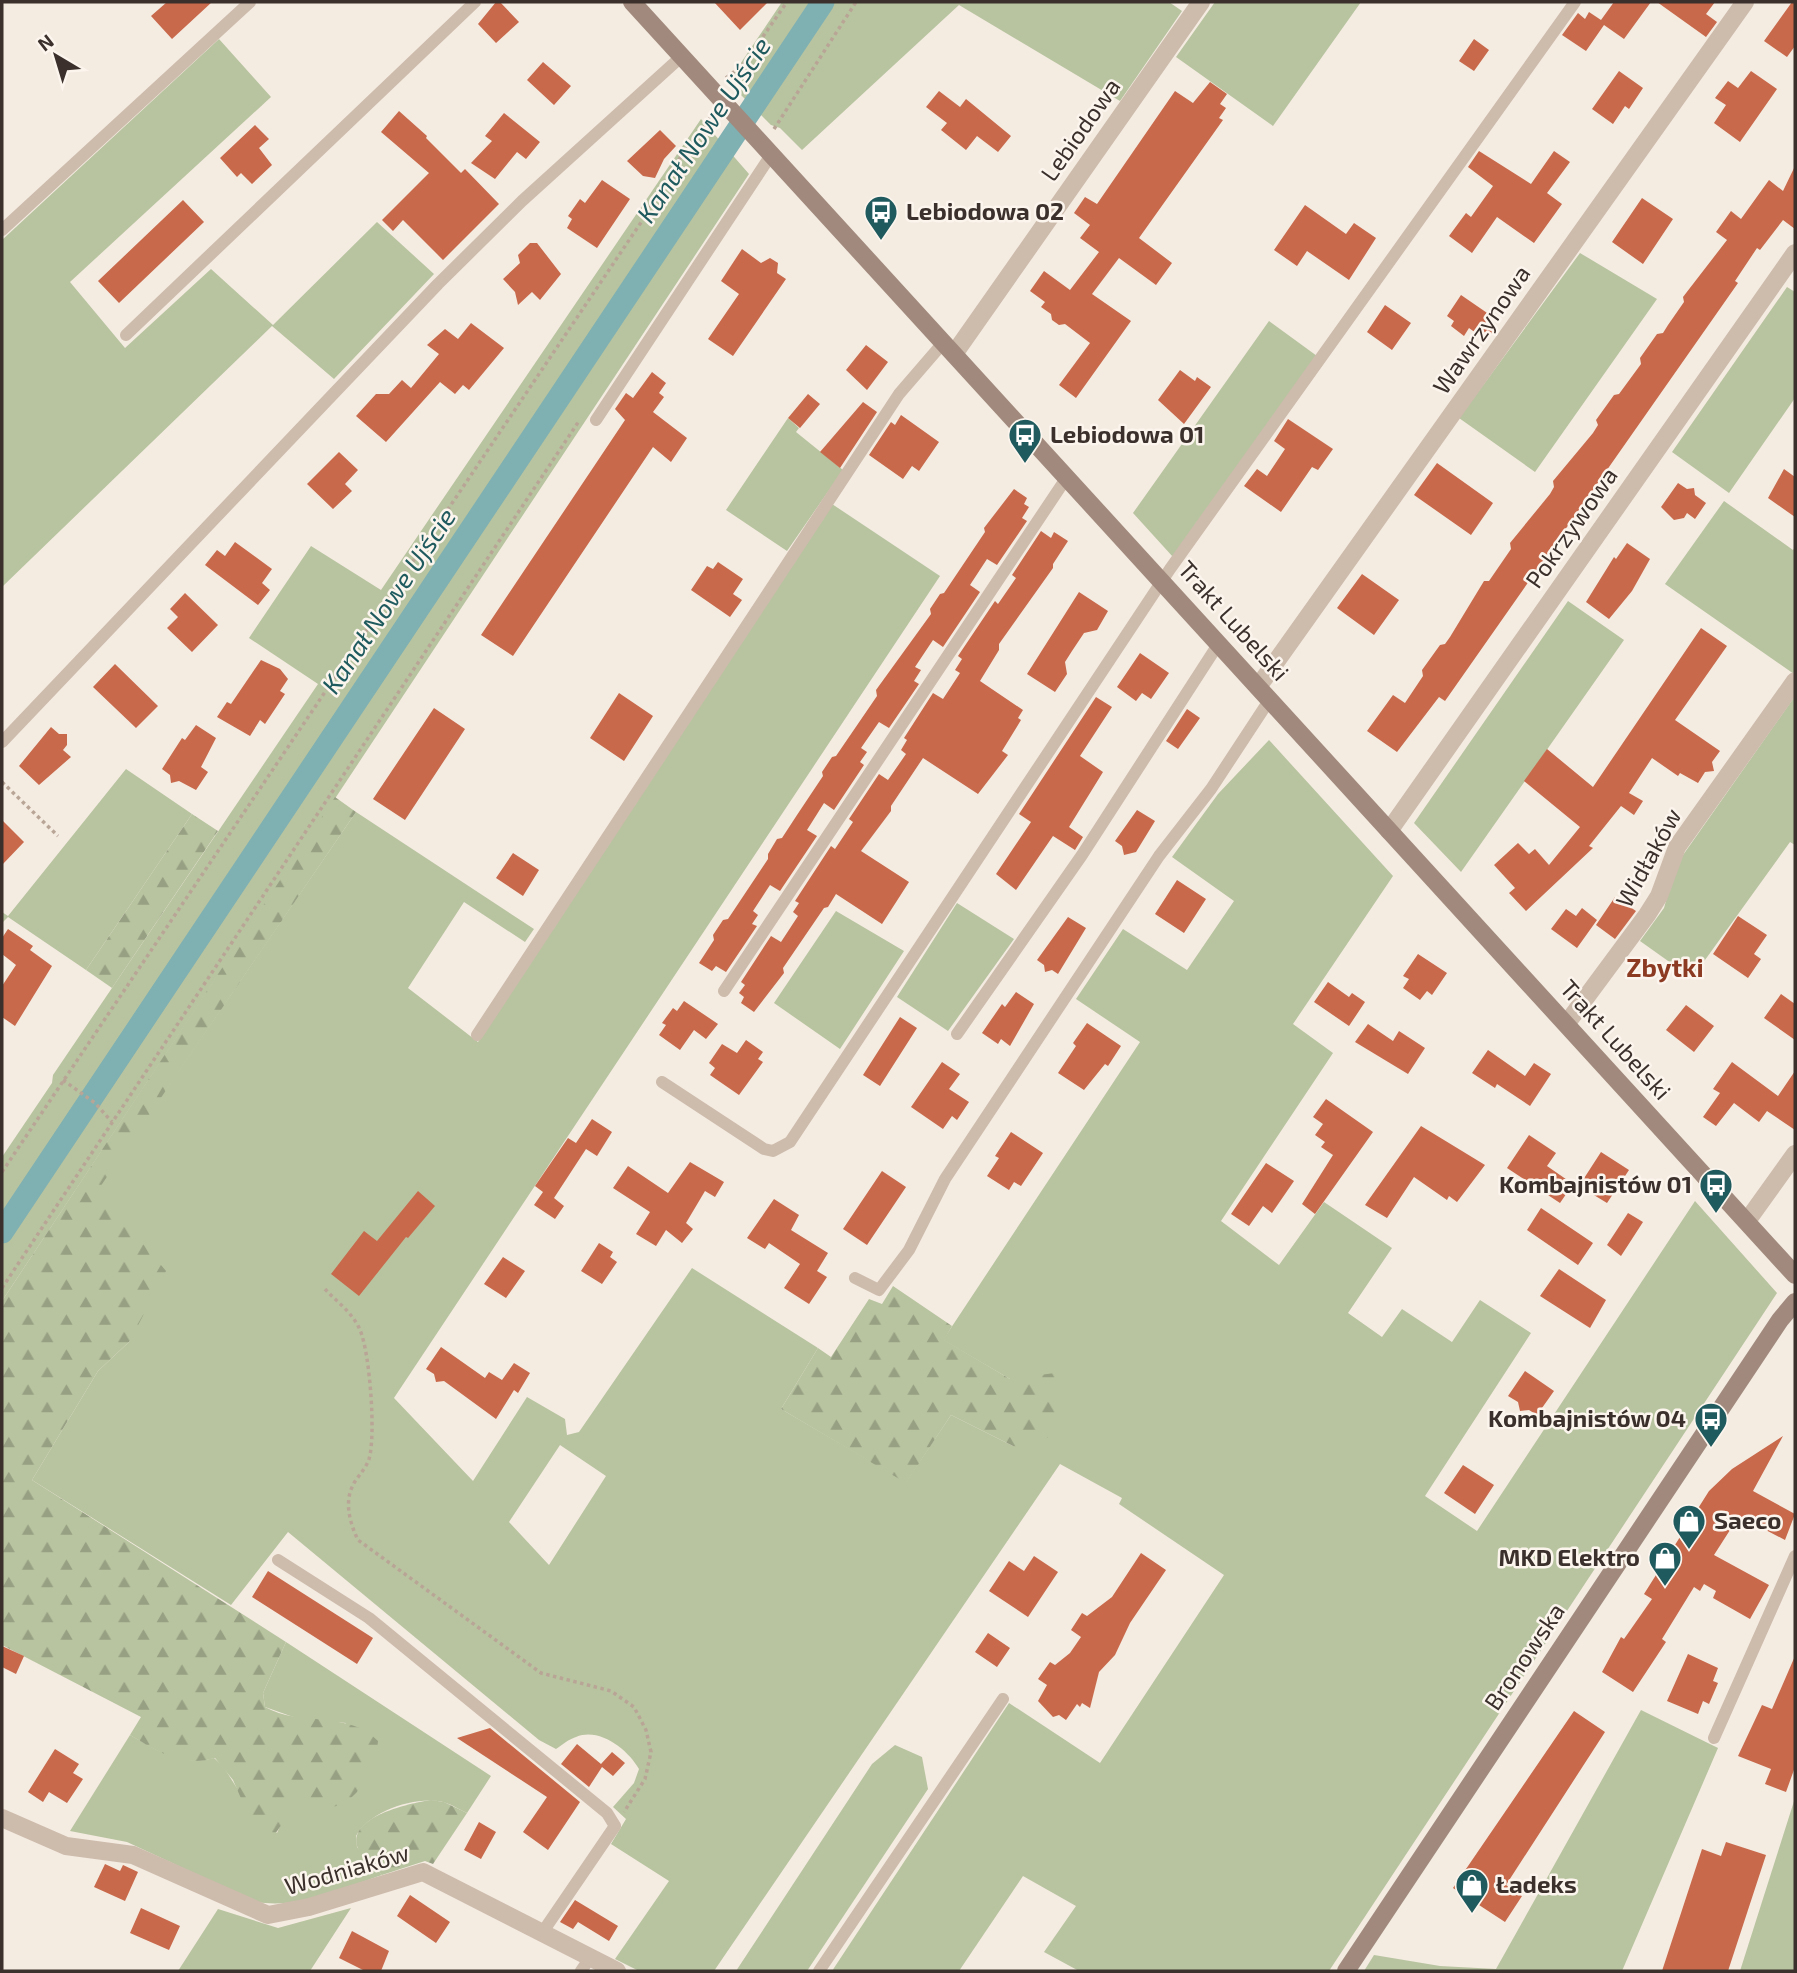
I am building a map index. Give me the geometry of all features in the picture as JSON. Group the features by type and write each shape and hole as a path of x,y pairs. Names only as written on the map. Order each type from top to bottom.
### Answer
{"street":[{"name":"Trakt Lubelski","path":"632,2 1795,1275"},
{"name":"Lebiodowa","path":"949,349 1200,2"},
{"name":"Wawrzynowa","path":"1264,693 1745,2"},
{"name":"Pokrzywowa","path":"1389,831 1795,253"},
{"name":"Widłaków","path":"1567,1023 1647,915 1659,896 1677,847 1795,681"},
{"path":"1747,1221 1795,1154"},
{"name":"Bronowska","path":"1346,1971 1694,1446 1795,1302"},
{"name":"Wodniaków","path":"2,1818 66,1846 133,1855 268,1915 309,1908 423,1872 542,1933 586,1964 617,1971"}],"lane":[{"path":"2,230 250,2"},
{"path":"126,335 475,2"},
{"path":"662,1082 764,1149 773,1151 790,1142 1162,580 1574,2"},
{"path":"2,742 438,284 522,201 682,56"},
{"path":"590,417 763,146"},
{"path":"477,1035 899,394 949,349"},
{"path":"724,991 1067,477"},
{"path":"957,1034 1082,855 1219,643"},
{"path":"855,1278 879,1290 909,1250 945,1179 1159,856 1211,789 1264,693"},
{"path":"1714,1738 1795,1556"},
{"path":"278,1560 369,1618 607,1813 615,1826 542,1933"},
{"path":"819,1971 1003,1699"}],"path":[{"path":"2,1172 639,226 671,170 724,104 725,79 743,65 787,2"},
{"path":"763,146 856,2"},
{"path":"2,1287 590,417"},
{"path":"2,782 58,836"},
{"path":"63,1080 95,1103 112,1122"},
{"path":"325,1289 353,1316 360,1330 370,1380 368,1461 353,1485 348,1503 351,1525 358,1540 541,1673 611,1691 634,1707 646,1730 651,1752 645,1779 615,1826"}],"green space":[{"path":"782,2 1169,2 1182,11 1120,101 959,5 802,150 780,128 771,125 728,82"},
{"path":"1215,2 1361,2 1273,126 1176,57"},
{"path":"219,39 271,97 70,282 125,348 211,269 273,325 377,222 434,274 334,379 272,326 2,587 2,240"},
{"path":"701,119 749,174 2,1301 2,1157 52,1083 53,1075 318,684 249,638 311,546 381,590"},
{"path":"1580,253 1657,299 1535,472 1459,418"},
{"path":"1787,287 1795,292 1795,398 1729,493 1672,452"},
{"path":"1269,321 1317,356 1173,557 1133,513"},
{"path":"788,418 799,428 796,432 843,470 787,551 726,510"},
{"path":"1724,501 1793,550 1795,547 1794,674 1665,584"},
{"path":"832,504 940,576 394,1398 473,1481 527,1397 565,1419 567,1435 579,1432 692,1268 818,1348 781,1409 906,1482 951,1415 1013,1446 1010,1379 943,1340 1140,1042 1076,999 1123,929 1187,970 1234,901 1172,857 1218,794 1269,740 1393,876 1293,1024 1333,1053 1221,1221 1279,1265 1324,1202 1392,1248 1348,1313 1382,1337 1402,1309 1452,1342 1480,1300 1531,1333 1425,1496 1477,1531 1695,1201 1777,1293 1329,1971 1079,1971 1044,1952 1076,1906 1023,1876 959,1971 832,1971 1009,1703 1100,1763 1224,1575 1119,1504 1122,1498 1060,1464 714,1971 639,1971 615,1959 669,1881 611,1844 626,1819 613,1807 634,1783 639,1769 621,1748 594,1735 573,1738 556,1749 539,1740 288,1532 231,1605 32,1480 98,1371 130,1341 97,1190 356,812 534,929 525,942 464,902 408,988 478,1042","holes":["560,1445 606,1476 549,1565 509,1522"]},
{"path":"1568,601 1624,640 1461,872 1414,823"},
{"path":"1795,696 1795,845 1790,842 1692,978 1640,941 1664,908 1676,865"},
{"path":"126,769 192,814 86,970 8,917 2,923 2,912 8,916"},
{"path":"335,797 356,812 98,1190 166,1271 130,1341 98,1371 32,1480 286,1642 263,1693 265,1707 293,1716 353,1725 378,1741 373,1763 354,1795 335,1806 323,1807 303,1798 268,1841 257,1835 233,1780 215,1758 192,1761 170,1756 150,1747 130,1735 141,1717 2,1645 2,1301"},
{"path":"192,814 218,831 112,988 86,970"},
{"path":"957,903 1014,939 948,1031 897,997"},
{"path":"836,911 904,951 840,1049 774,1003"},
{"path":"893,1286 952,1326 944,1340 1010,1379 1062,1372 1052,1435 1030,1448 1013,1446 951,1415 906,1483 781,1409 818,1348 831,1357 869,1299 882,1304"},
{"path":"286,1642 491,1776 467,1813 449,1804 435,1801 409,1803 383,1812 362,1827 356,1836 357,1847 382,1875 320,1896 288,1903 256,1902 127,1842 70,1831 130,1735 170,1756 192,1760 214,1758 223,1766 240,1793 277,1833 286,1812 303,1797 346,1723 299,1719 265,1707 263,1693"},
{"path":"1641,1710 1718,1748 1622,1971 1364,1971 1374,1955 1440,1966 1496,1969"},
{"path":"895,1745 922,1757 928,1789 807,1971 736,1971 872,1764"},
{"path":"1795,1798 1795,1971 1740,1971"},
{"path":"431,1800 444,1802 467,1813 433,1864 425,1861 382,1875 357,1846 357,1836 362,1827 383,1813"},
{"path":"351,1908 310,1971 178,1971 218,1909 278,1928"}],"building":[{"path":"167,2 212,2 172,39 151,16"},
{"path":"496,2 500,2 519,22 496,43 478,24"},
{"path":"714,2 768,2 740,30"},
{"path":"1614,2 1651,2 1624,39 1604,25 1586,51 1562,35 1578,13 1585,19 1589,12 1601,20"},
{"path":"1657,2 1715,2 1706,14 1717,22 1706,37"},
{"path":"1792,2 1795,2 1795,46 1787,57 1764,41"},
{"path":"1474,39 1489,50 1474,71 1459,61"},
{"path":"543,62 571,86 554,105 527,80"},
{"path":"1619,71 1643,88 1629,109 1625,106 1613,124 1592,109"},
{"path":"1751,71 1777,89 1740,142 1714,123 1726,105 1715,98 1728,81 1738,88"},
{"path":"1210,82 1227,94 1220,104 1226,108 1219,118 1223,120 1139,238 1172,263 1156,285 1119,258 1092,294 1131,321 1076,398 1059,385 1090,343 1065,324 1059,325 1052,320 1051,314 1041,307 1045,302 1030,291 1044,271 1070,290 1099,252 1080,238 1090,225 1074,213 1085,197 1097,204 1175,91 1193,103"},
{"path":"939,91 960,107 966,99 1011,136 998,152 977,136 966,150 941,130 947,123 926,107"},
{"path":"399,111 427,136 461,173 465,169 499,204 443,260 403,220 393,231 382,220 429,173 381,132"},
{"path":"504,113 540,142 526,159 517,152 495,179 471,163 492,141 485,136"},
{"path":"255,125 269,139 259,148 272,165 252,184 241,173 237,177 220,158"},
{"path":"660,130 676,146 664,159 655,178 643,176 627,161"},
{"path":"1479,151 1531,184 1554,151 1570,162 1547,193 1562,204 1534,243 1497,217 1472,253 1449,236 1466,213 1471,217 1493,186 1468,167"},
{"path":"1795,166 1795,229 1783,220 1760,250 1757,248 1735,281 1738,283 1445,701 1439,697 1397,752 1367,731 1393,695 1405,703 1423,676 1422,670 1440,645 1445,644 1484,581 1489,581 1511,549 1510,543 1550,494 1554,487 1553,481 1593,433 1598,425 1596,420 1641,364 1640,358 1657,334 1663,333 1684,302 1683,297 1727,240 1716,232 1731,211 1741,219 1769,180 1783,191"},
{"path":"602,180 630,199 597,248 567,228 572,219 568,216 580,199 585,203"},
{"path":"1642,198 1673,219 1643,264 1612,242"},
{"path":"183,200 204,222 119,303 98,281"},
{"path":"1305,205 1346,234 1354,223 1376,238 1349,280 1307,251 1297,266 1274,250"},
{"path":"530,243 537,243 561,274 540,300 532,292 518,305 515,292 503,279 520,263 518,255"},
{"path":"742,249 761,263 770,258 778,263 777,273 786,279 733,356 708,339 739,294 721,281"},
{"path":"1461,295 1493,317 1489,323 1494,334 1483,332 1480,336 1469,328 1464,336 1451,326 1454,321 1447,316"},
{"path":"1385,305 1411,323 1392,350 1367,332"},
{"path":"471,323 504,348 469,390 463,385 455,394 440,382 386,442 356,416 376,394 389,394 402,380 411,388 439,354 427,345 445,329 458,339"},
{"path":"866,345 888,362 867,390 846,370"},
{"path":"1180,370 1195,381 1197,377 1211,387 1184,424 1158,400"},
{"path":"652,372 666,383 659,393 664,397 653,412 687,438 671,462 653,447 513,656 481,635 625,420 615,409 626,393 633,398"},
{"path":"808,394 820,404 800,428 788,418"},
{"path":"863,402 877,412 840,468 820,452"},
{"path":"901,415 939,442 919,471 912,466 903,479 869,455 891,422 895,425"},
{"path":"1288,419 1333,449 1318,470 1312,467 1281,512 1244,486 1257,469 1267,476 1285,449 1274,441"},
{"path":"339,452 358,470 345,484 352,491 333,509 307,484"},
{"path":"1437,463 1493,503 1471,535 1414,495"},
{"path":"1784,469 1795,477 1795,517 1768,498"},
{"path":"1678,483 1687,489 1694,488 1695,495 1706,503 1695,519 1687,513 1684,518 1674,520 1661,507"},
{"path":"1014,489 1027,498 1024,504 1029,507 1022,518 1027,521 997,565 987,559 970,585 980,592 943,647 933,640 915,667 921,670 914,681 919,684 889,728 879,722 861,748 867,752 860,762 864,765 834,810 824,803 807,830 817,836 780,891 770,885 753,911 758,915 752,924 757,926 726,972 716,966 712,971 699,963 714,940 713,935 723,920 728,919 768,859 777,839 782,838 823,776 822,772 832,757 836,756 877,696 876,690 931,614 930,609 985,532 984,528"},
{"path":"1041,531 1051,538 1054,532 1068,541 1053,568 999,644 999,650 980,681 1023,710 1018,718 1021,720 1002,751 1008,755 978,794 923,758 891,806 891,811 861,851 909,882 882,924 836,894 783,968 784,973 754,1012 741,1003 744,997 739,993 745,985 741,982 771,936 781,942 798,916 793,912 799,903 795,901 831,846 835,849 853,822 849,819 879,774 888,780 906,754 901,750 907,740 904,738 933,693 943,699 960,673 955,670 962,659 958,656 995,601 998,604 1016,578 1012,575"},
{"path":"235,542 272,569 262,583 270,590 258,605 205,565 217,550 225,556"},
{"path":"1627,543 1650,559 1632,591 1609,619 1586,602 1614,557 1616,559"},
{"path":"718,562 743,579 733,594 742,600 730,617 691,590 707,566 713,569"},
{"path":"1362,574 1399,600 1374,635 1337,608"},
{"path":"1079,592 1108,611 1097,630 1084,633 1072,651 1065,662 1067,674 1055,692 1027,674"},
{"path":"185,593 218,625 192,652 167,628 178,617 170,609"},
{"path":"1701,628 1727,646 1675,720 1720,751 1712,762 1714,771 1705,772 1698,783 1680,773 1678,776 1652,758 1629,793 1643,801 1634,815 1621,806 1589,846 1593,848 1526,911 1509,893 1515,888 1494,865 1518,843 1529,854 1535,849 1549,865 1580,827 1524,781 1547,749 1593,787"},
{"path":"1140,653 1169,673 1151,699 1142,693 1136,701 1117,687"},
{"path":"261,660 280,669 288,679 280,691 285,694 265,724 260,720 250,736 217,717 227,702 231,704"},
{"path":"115,664 158,706 136,728 93,687"},
{"path":"619,693 653,716 624,761 590,738"},
{"path":"1096,697 1112,707 1080,756 1103,772 1069,827 1083,837 1075,850 1053,836 1016,890 996,874 1031,822 1019,814"},
{"path":"434,708 465,729 405,820 373,799"},
{"path":"1187,709 1200,718 1178,749 1166,741"},
{"path":"196,725 216,738 201,767 208,772 196,790 179,781 171,783 170,775 162,769 182,738 185,740"},
{"path":"51,727 59,734 67,734 67,745 63,750 71,757 39,785 19,766"},
{"path":"1137,810 1155,821 1136,852 1124,855 1122,846 1115,841"},
{"path":"2,820 24,842 2,865"},
{"path":"513,853 539,870 523,896 496,878"},
{"path":"1177,880 1206,899 1184,933 1155,914"},
{"path":"1615,897 1636,911 1615,939 1596,925"},
{"path":"1582,908 1597,920 1577,948 1551,929 1566,909 1576,916"},
{"path":"1738,916 1767,935 1754,954 1761,959 1748,978 1713,954"},
{"path":"1068,917 1086,928 1058,974 1052,970 1045,972 1044,965 1037,960"},
{"path":"8,929 33,946 30,950 52,966 15,1026 2,1017 2,986 16,965 2,954 2,938"},
{"path":"1418,954 1447,973 1432,995 1427,991 1420,1000 1403,988 1409,979 1403,976"},
{"path":"1328,982 1349,997 1352,993 1365,1002 1349,1026 1314,1002"},
{"path":"1016,992 1034,1004 1010,1046 1001,1039 998,1044 982,1033 1002,1004 1005,1007"},
{"path":"1781,994 1795,1004 1795,1040 1764,1018"},
{"path":"684,1001 718,1024 706,1039 694,1030 680,1050 659,1035 666,1025 662,1023 673,1008 677,1011"},
{"path":"1686,1005 1714,1026 1694,1052 1666,1030"},
{"path":"900,1017 917,1028 880,1086 863,1075"},
{"path":"1087,1023 1121,1046 1108,1066 1105,1064 1084,1090 1058,1073"},
{"path":"1368,1024 1393,1041 1399,1031 1425,1048 1408,1074 1355,1042"},
{"path":"746,1040 763,1052 758,1059 763,1062 739,1095 710,1075 715,1068 709,1063 722,1044 737,1053"},
{"path":"1488,1050 1525,1076 1534,1063 1551,1074 1530,1106 1497,1084 1495,1088 1472,1073"},
{"path":"942,1062 960,1074 949,1089 969,1102 957,1120 952,1116 943,1129 911,1107"},
{"path":"1732,1062 1778,1096 1795,1071 1795,1130 1767,1111 1759,1122 1734,1103 1716,1126 1703,1117 1720,1093 1713,1089"},
{"path":"1326,1099 1373,1132 1315,1214 1302,1204 1333,1155 1321,1147 1325,1142 1315,1135 1323,1124 1313,1117"},
{"path":"592,1119 612,1132 597,1156 586,1149 554,1198 564,1206 555,1219 534,1205 543,1192 535,1186 568,1138 576,1143"},
{"path":"1421,1126 1485,1165 1457,1202 1449,1196 1447,1200 1414,1177 1387,1218 1365,1205"},
{"path":"1011,1132 1043,1153 1021,1186 1014,1182 1009,1190 987,1176 999,1158 995,1156"},
{"path":"1529,1135 1556,1153 1547,1166 1573,1184 1560,1203 1507,1168"},
{"path":"1601,1152 1629,1170 1607,1203 1579,1186"},
{"path":"690,1162 724,1182 715,1197 705,1191 686,1223 693,1229 682,1243 666,1230 656,1246 636,1234 650,1212 613,1188 628,1166 668,1193"},
{"path":"1266,1163 1294,1181 1272,1213 1263,1206 1249,1226 1231,1214"},
{"path":"882,1171 906,1187 867,1245 843,1229"},
{"path":"418,1191 435,1206 408,1238 406,1237 359,1296 331,1274 364,1231 377,1241"},
{"path":"774,1199 799,1215 791,1230 828,1253 817,1271 827,1277 809,1304 784,1288 800,1264 769,1243 765,1249 747,1238"},
{"path":"1541,1208 1593,1243 1578,1265 1527,1230"},
{"path":"1628,1213 1643,1222 1621,1256 1607,1245"},
{"path":"599,1243 613,1252 610,1257 617,1262 602,1284 581,1271"},
{"path":"503,1257 525,1271 506,1298 484,1284"},
{"path":"1559,1269 1606,1300 1590,1328 1540,1296"},
{"path":"441,1347 485,1378 489,1372 502,1380 514,1363 530,1373 518,1393 514,1390 496,1419 444,1381 436,1382 434,1374 426,1369"},
{"path":"1525,1371 1554,1391 1537,1415 1529,1410 1520,1411 1518,1402 1508,1396"},
{"path":"1783,1436 1753,1491 1795,1514 1785,1540 1739,1516 1714,1555 1769,1585 1750,1619 1713,1598 1716,1591 1704,1584 1700,1591 1694,1587 1662,1639 1666,1642 1633,1692 1602,1672 1621,1637 1624,1639 1652,1599 1644,1594 1709,1491 1732,1469"},
{"path":"1463,1465 1494,1485 1475,1514 1444,1493"},
{"path":"1141,1553 1166,1570 1130,1623 1115,1655 1099,1672 1090,1708 1082,1703 1080,1707 1077,1704 1066,1720 1059,1715 1053,1717 1038,1701 1047,1685 1038,1679 1050,1662 1055,1665 1070,1653 1081,1637 1071,1630 1082,1613 1087,1616 1112,1597"},
{"path":"1034,1556 1058,1572 1028,1617 989,1591 1009,1561 1024,1571"},
{"path":"268,1571 373,1638 357,1664 252,1597"},
{"path":"988,1633 1010,1648 997,1667 975,1652"},
{"path":"2,1646 24,1656 16,1674 2,1667"},
{"path":"1688,1654 1718,1668 1713,1681 1718,1683 1709,1704 1703,1701 1698,1714 1667,1701"},
{"path":"1795,1656 1795,1767 1786,1792 1765,1784 1771,1769 1738,1756 1762,1705 1772,1709"},
{"path":"1574,1711 1605,1732 1506,1885 1522,1896 1505,1922 1453,1888"},
{"path":"490,1728 580,1802 548,1850 523,1832 547,1797 457,1738"},
{"path":"577,1744 601,1764 612,1752 625,1763 613,1776 602,1767 589,1787 561,1764"},
{"path":"55,1749 79,1764 73,1773 83,1779 67,1803 49,1792 43,1802 28,1792"},
{"path":"479,1822 496,1832 481,1859 464,1850"},
{"path":"1726,1842 1766,1855 1728,1971 1662,1971 1702,1849 1721,1856"},
{"path":"105,1864 120,1871 123,1865 138,1872 125,1901 94,1887"},
{"path":"410,1895 450,1922 436,1943 397,1916"},
{"path":"575,1900 618,1926 609,1941 578,1922 573,1929 560,1922"},
{"path":"141,1908 180,1926 169,1950 130,1933"},
{"path":"352,1931 389,1951 381,1971 365,1971 339,1958"}],"waterway":[{"name":"Kanał Nowe Ujście","path":"2,1232 823,2"}],"place":[{"name":"Lebiodowa 02","path":"881,242"},
{"name":"Lebiodowa 01","path":"1025,465"},
{"name":"Kombajnistów 01","path":"1716,1215"},
{"name":"Kombajnistów 04","path":"1711,1449"},
{"name":"Saeco","path":"1689,1551"},
{"name":"MKD Elektro","path":"1665,1588"},
{"name":"Ładeks","path":"1472,1915"}],"district":[{"name":"Zbytki","path":"1665,968"}]}
